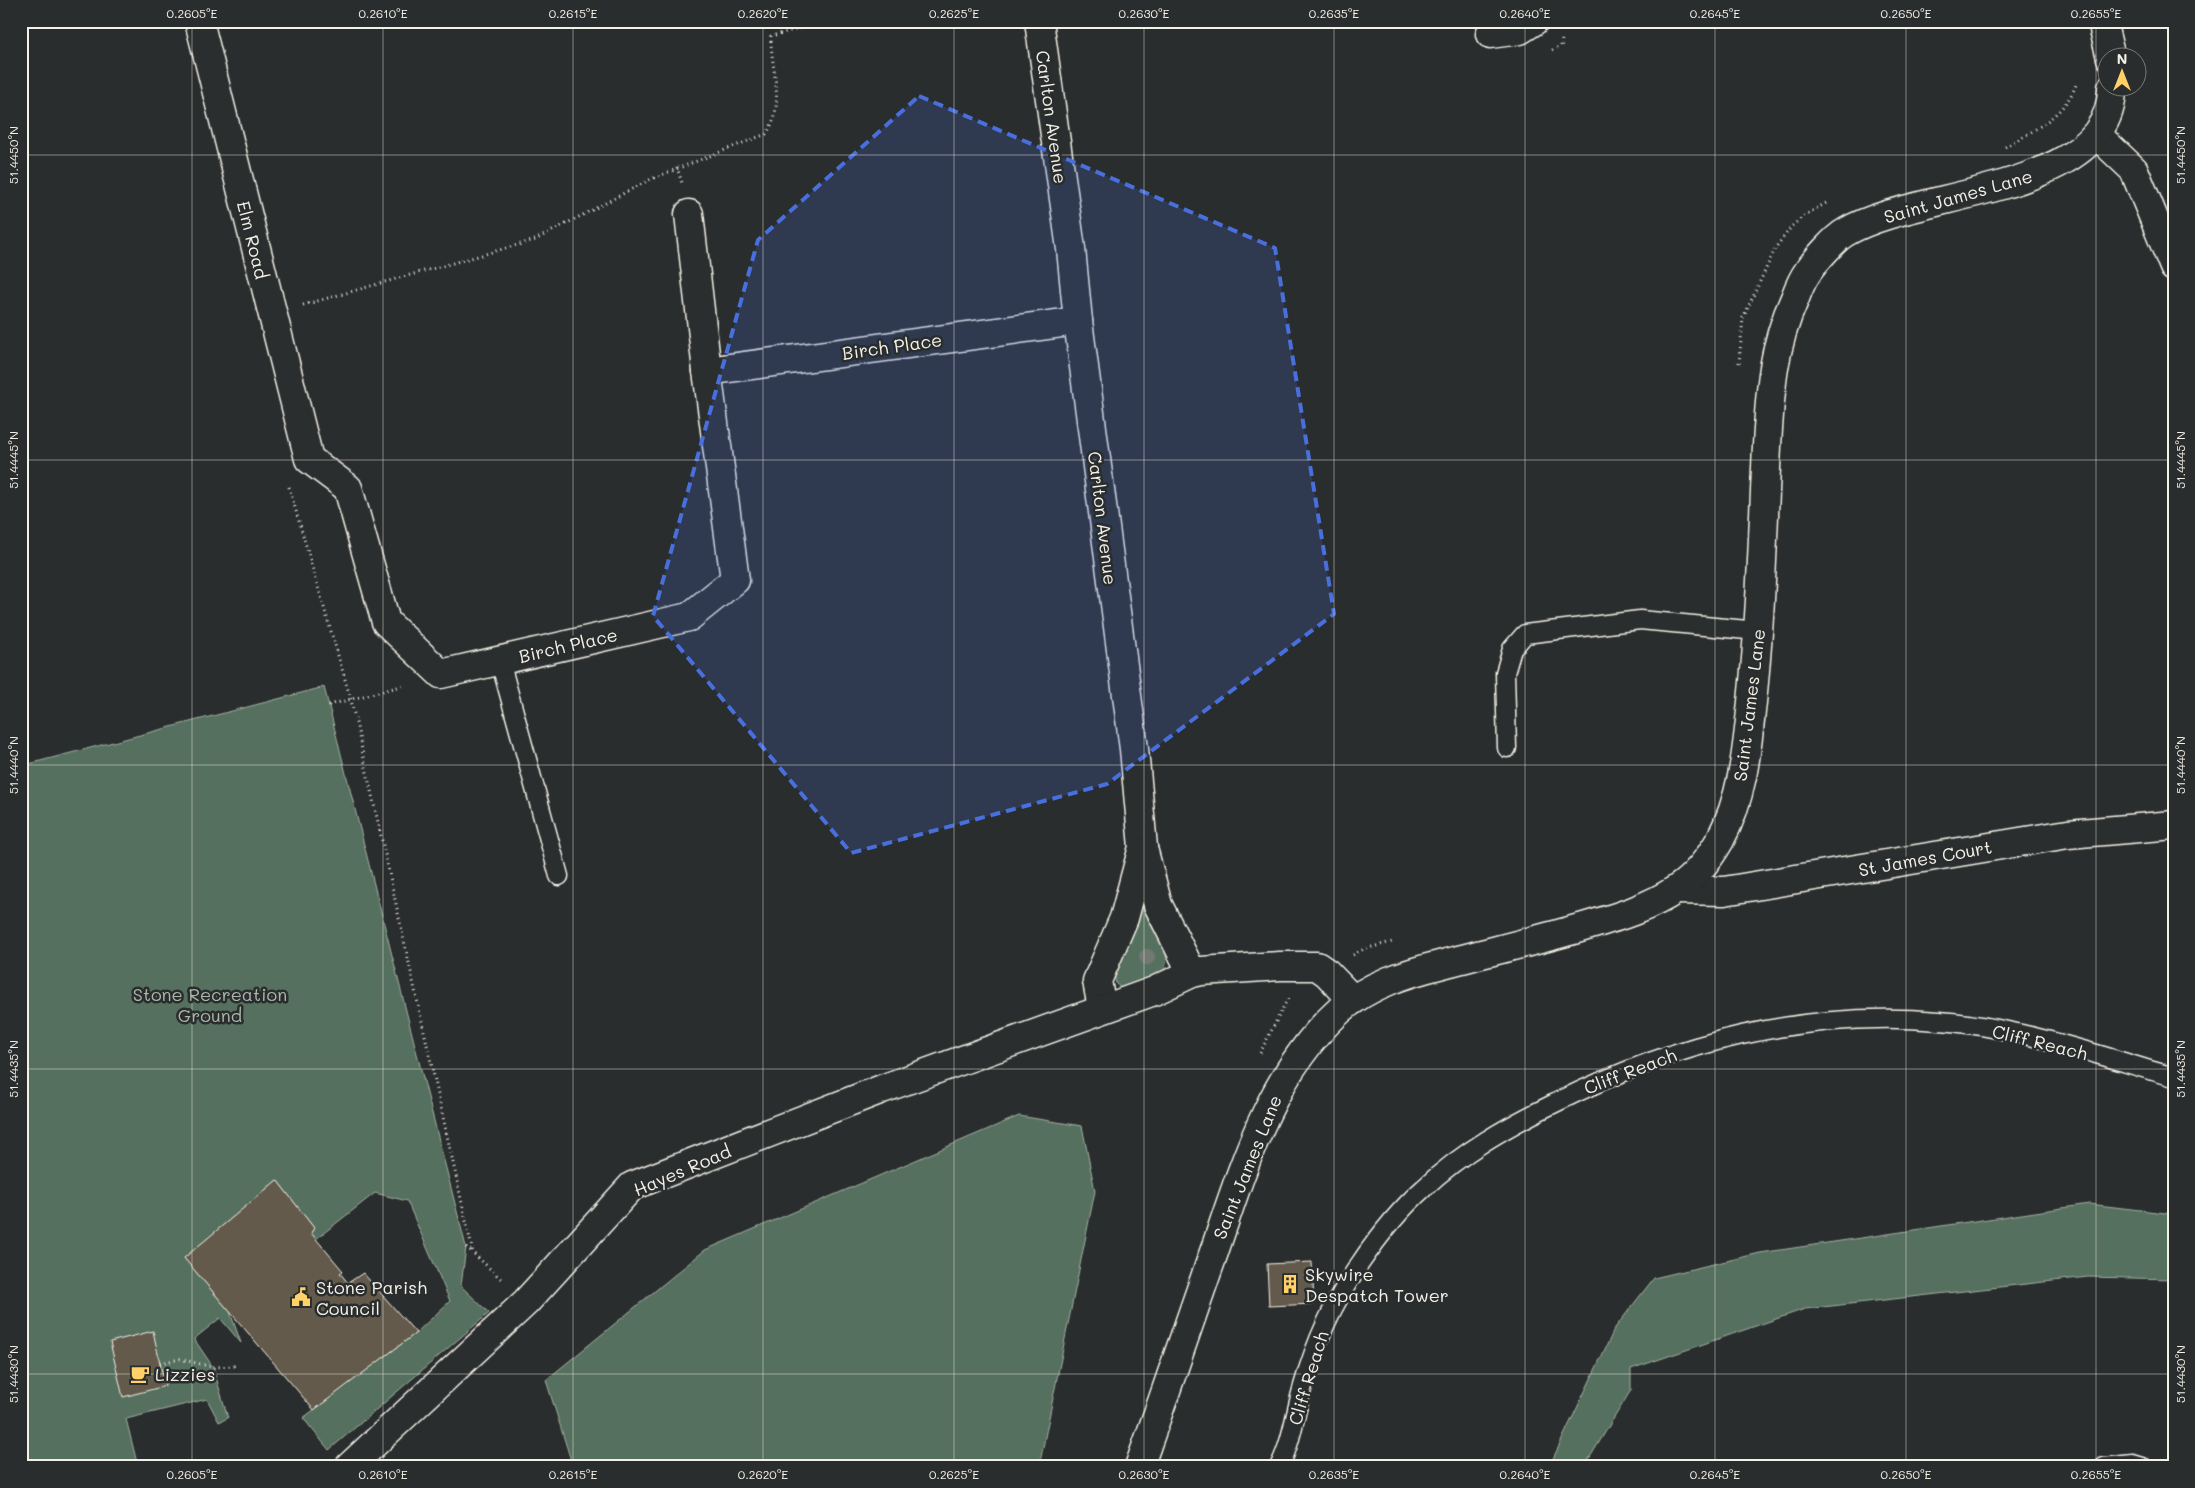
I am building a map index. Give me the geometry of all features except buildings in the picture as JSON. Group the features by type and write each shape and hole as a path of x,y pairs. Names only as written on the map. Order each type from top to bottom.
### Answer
{"street":[{"name":"Elm Road","path":"199,21 310,459"},
{"name":"Carlton Avenue","path":"1039,21 1071,249 1078,321 1134,749 1142,847 1124,918 1097,981 1102,1008"},
{"path":"1490,34 1520,30 1534,21"},
{"path":"2102,21 2109,48"},
{"path":"2112,98 2112,102 2097,135 2134,170 2174,267"},
{"name":"Saint James Lane","path":"1139,1467 1232,1198 1267,1113 1284,1080 1306,1049 1339,1011 1353,1000 1404,976 1636,911 1676,890 1690,879 1709,857 1726,829 1735,804 1747,745 1758,631 1768,399 1782,327 1806,273 1844,233 1905,208 2020,180 2066,160 2097,135"},
{"name":"Birch Place","path":"441,674 689,617 735,580 707,371 690,214"},
{"name":"Birch Place","path":"707,371 1078,321"},
{"path":"310,459 348,488 386,622 441,674"},
{"name":"St James Court","path":"1676,890 1724,892 2068,834 2174,825"},
{"path":"1142,847 1158,905 1192,973 1280,966 1317,966 1353,1000"},
{"name":"Hayes Road","path":"349,1467 526,1302 632,1186 882,1090 1004,1047 1102,1008 1154,991 1192,973"}],"lane":[{"path":"1507,748 1505,673 1512,649 1525,634 1640,620 1758,631"},
{"path":"500,661 559,876"},
{"name":"Cliff Reach","path":"1279,1467 1287,1448 1307,1373 1324,1325 1349,1281 1381,1234 1424,1188 1465,1155 1516,1123 1587,1087 1695,1047 1756,1030 1810,1022 1860,1019 1940,1021 1973,1026 2037,1039 2174,1077"},
{"path":"2104,1467 2133,1464 2144,1467"}],"path":[{"path":"272,314 535,240 584,212 677,167 764,135 770,129 777,97 771,36 827,21"},
{"path":"2002,149 2061,110 2073,94 2078,81"},
{"path":"1739,365 1743,318 1776,247 1792,226 1805,215 1834,199"},
{"path":"310,459 289,486 351,700 473,1253"},
{"path":"328,705 441,674"},
{"path":"1259,1055 1288,998 1298,988 1364,949 1398,941"},
{"path":"466,1247 526,1302"},
{"path":"160,1363 180,1359 213,1367 236,1366"}],"highlighted area":[{"path":"919,96 1275,248 1334,614 1107,784 851,853 653,616 758,240"}],"green space":[{"name":"Stone Recreation Ground","path":"324,687 466,1247 461,1286 489,1313 329,1450 303,1418 416,1333 450,1301 407,1201 375,1193 316,1239 311,1233 314,1228 277,1180 184,1258 230,1312 241,1343 220,1318 194,1339 213,1367 228,1418 219,1422 207,1399 126,1419 138,1467 21,1467 21,766"},
{"path":"1143,901 1163,941 1166,963 1163,972 1155,978 1121,988 1116,984 1114,973"},
{"path":"1019,1116 1082,1126 1095,1191 1039,1467 573,1467 546,1380 705,1250"},
{"path":"2089,1204 2174,1214 2174,1279 2088,1277 1805,1309 1631,1369 1631,1390 1584,1467 1549,1467 1615,1328 1654,1278 1760,1253"}],"place":[{"name":"Skywire Despatch Tower","path":"1290,1284"},
{"name":"Stone Parish Council","path":"301,1297"},
{"name":"Lizzies","path":"140,1374"}]}
